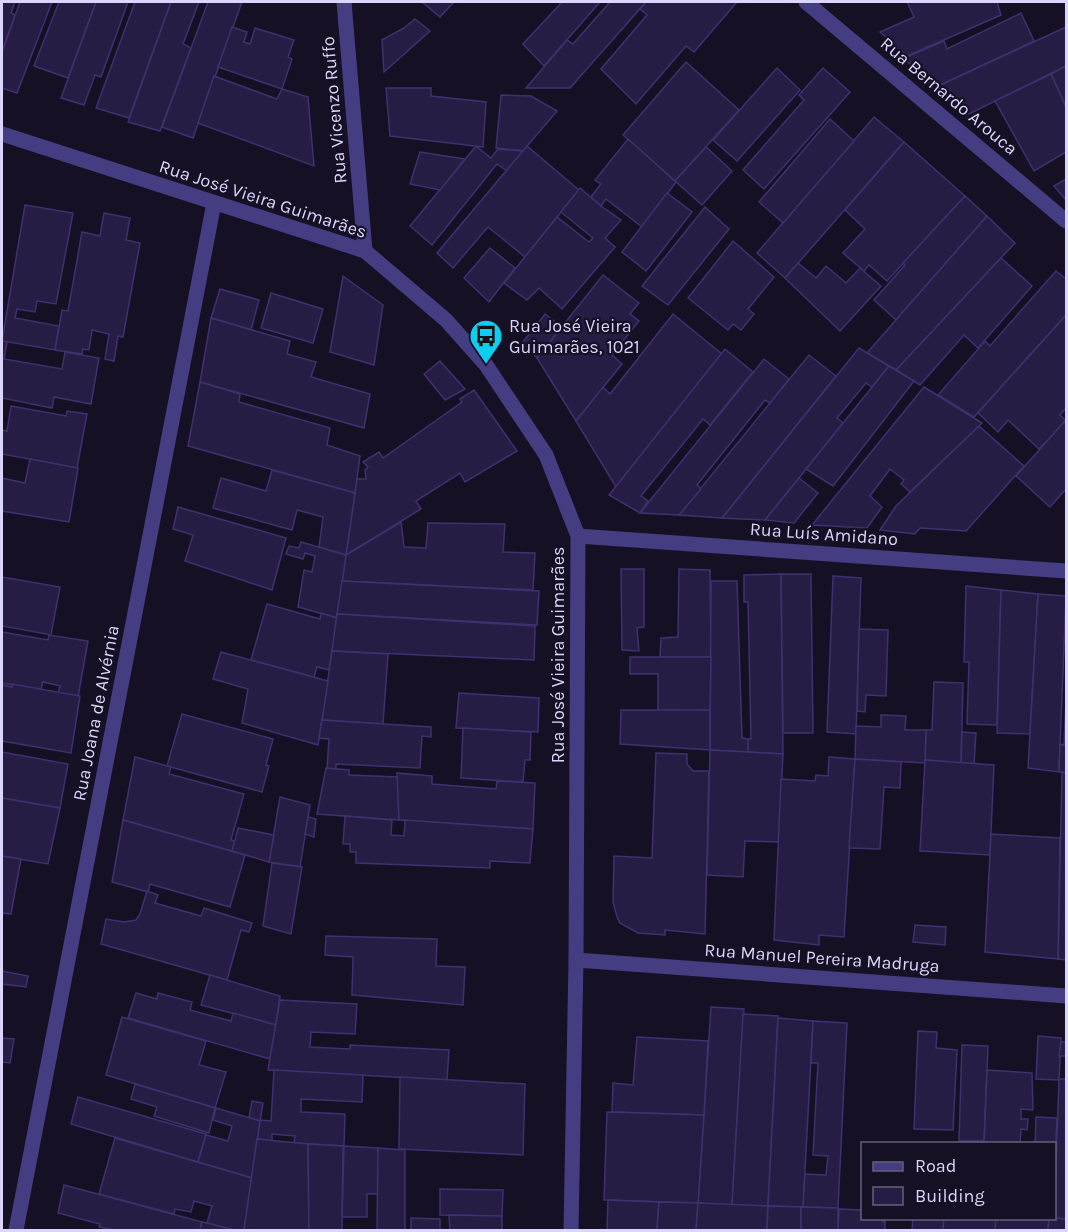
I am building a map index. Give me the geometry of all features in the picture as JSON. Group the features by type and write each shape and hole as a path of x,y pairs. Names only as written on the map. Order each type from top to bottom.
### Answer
{"street":[{"name":"Rua Vicenzo Ruffo","path":"344,2 365,251"},
{"name":"Rua Bernardo Arouca","path":"806,2 1066,221"},
{"name":"Rua José Vieira Guimarães","path":"2,134 365,251 446,320 486,365 546,455 578,536 576,960 571,1230"},
{"name":"Rua Joana de Alvérnia","path":"16,1230 214,203"},
{"name":"Rua Luís Amidano","path":"578,536 1066,571"},
{"name":"Rua Manuel Pereira Madruga","path":"576,960 1066,996"}],"building":[{"path":"2,2 15,2 11,13 15,15 2,52"},
{"path":"20,2 52,2 17,93 2,88 2,52"},
{"path":"59,2 96,2 68,78 34,66"},
{"path":"96,2 128,2 101,77 95,75 84,105 61,98"},
{"path":"135,2 171,2 129,118 96,108"},
{"path":"171,2 199,2 183,44 191,48 160,131 128,122"},
{"path":"208,2 242,2 193,138 162,127"},
{"path":"422,2 454,2 440,17"},
{"path":"559,2 600,2 544,66 523,44 561,3"},
{"path":"610,2 646,2 570,88 526,88 567,40 573,44"},
{"path":"646,2 737,2 694,52 686,46 636,104 601,69 647,15 640,9"},
{"path":"907,2 997,2 1001,15 907,56 880,32 914,17"},
{"path":"1021,13 1034,41 934,88 904,58 944,41 947,49"},
{"path":"415,19 430,31 384,72 382,40"},
{"path":"232,27 247,32 244,42 250,44 255,28 294,40 288,57 292,59 282,89 218,67"},
{"path":"1066,27 1066,66 971,113 966,115 934,88"},
{"path":"686,62 739,110 675,181 623,135"},
{"path":"1066,66 1066,107 1051,74"},
{"path":"777,68 800,90 737,161 713,140"},
{"path":"823,68 850,92 764,189 743,170 804,100 799,95"},
{"path":"1051,74 1066,107 1066,152 1034,171 995,101"},
{"path":"214,76 277,99 282,89 308,97 314,166 198,123"},
{"path":"386,88 431,88 431,96 486,102 483,147 390,136"},
{"path":"501,95 531,96 557,111 523,151 496,148"},
{"path":"874,117 904,142 785,278 757,253"},
{"path":"830,119 854,141 783,223 759,202"},
{"path":"628,139 676,182 642,227 606,199 601,206 591,197 601,184 595,180"},
{"path":"904,142 965,196 887,281 869,265 864,271 843,253 865,229 845,210"},
{"path":"476,146 491,158 498,149 523,151 507,171 497,164 432,245 410,226"},
{"path":"527,146 579,190 525,257 488,227 453,268 437,253"},
{"path":"706,147 732,171 702,205 675,181"},
{"path":"420,152 465,159 440,190 410,184"},
{"path":"1066,179 1066,200 1054,186"},
{"path":"580,188 621,220 605,238 615,247 562,309 539,288 527,300 504,283 557,217 589,242 593,238 561,212"},
{"path":"667,193 692,212 646,271 622,252"},
{"path":"965,196 987,216 896,320 874,300 905,265 903,263"},
{"path":"25,205 73,213 56,304 37,301 35,312 17,309 15,318 59,326 55,350 2,341"},
{"path":"705,207 729,229 668,305 642,286"},
{"path":"104,213 130,218 126,240 140,243 123,337 118,336 114,361 105,359 109,334 92,330 89,350 83,349 82,354 55,350 62,310 68,311 82,232 100,236"},
{"path":"987,216 1015,243 896,370 867,353"},
{"path":"733,241 774,277 748,309 754,314 741,330 733,324 728,330 688,298"},
{"path":"490,248 515,268 489,302 464,278"},
{"path":"1001,258 1032,286 978,348 964,335 920,385 896,370"},
{"path":"798,263 816,278 826,266 846,283 860,268 881,286 840,331 785,278"},
{"path":"1056,271 1066,279 1066,315 974,417 938,395 985,341 990,346"},
{"path":"603,275 639,303 630,314 639,321 612,355 622,364 576,421 537,358"},
{"path":"343,276 383,305 374,365 330,352"},
{"path":"220,289 259,300 251,330 211,318"},
{"path":"271,293 323,309 313,343 261,328"},
{"path":"545,314 562,327 537,358 523,342"},
{"path":"673,314 722,354 616,487 576,421 603,387 610,394"},
{"path":"1066,315 1066,408 1060,415 1066,421 1039,449 1008,420 998,432 978,413"},
{"path":"211,318 290,341 287,354 316,362 311,377 370,394 364,428 200,382"},
{"path":"2,341 7,342 4,359 62,369 65,352 99,358 91,404 54,397 52,408 2,398"},
{"path":"859,348 889,366 872,387 866,383 837,418 843,423 765,520 722,518"},
{"path":"725,349 753,372 710,425 703,419 641,496 648,501 640,513 609,495"},
{"path":"809,355 836,376 722,518 679,515"},
{"path":"764,359 789,379 770,403 765,400 697,485 701,489 679,515 640,513"},
{"path":"440,361 465,389 445,400 424,374"},
{"path":"889,366 914,381 833,486 806,469"},
{"path":"200,382 240,394 239,402 330,428 327,445 360,456 355,493 188,446"},
{"path":"924,387 982,423 910,492 901,484 904,480 890,469 870,496 882,507 867,528 812,525"},
{"path":"474,390 517,451 465,482 460,473 416,501 421,509 346,555 357,479 366,479 365,470 368,467 363,462 379,452 383,458 462,402 460,399"},
{"path":"11,406 66,416 67,411 87,414 77,468 2,454 2,430 7,431"},
{"path":"1064,422 1066,424 1066,489 1050,507 1016,476"},
{"path":"979,426 1024,466 966,531 920,528 915,534 880,530 896,506"},
{"path":"30,459 78,468 69,522 2,511 2,478 25,483"},
{"path":"272,470 355,493 346,555 319,547 323,517 297,510 292,530 213,508 221,478 266,491"},
{"path":"799,478 818,493 794,523 765,520"},
{"path":"178,507 286,538 272,590 185,561 193,535 173,529"},
{"path":"401,522 404,547 426,548 428,523 505,524 503,552 535,553 533,590 342,581 346,555"},
{"path":"301,542 346,555 337,618 298,607 304,570 312,572 315,556 305,553 303,559 286,554 289,546 299,548"},
{"path":"621,569 644,569 644,627 637,628 639,651 622,650"},
{"path":"679,569 710,570 711,657 660,657 661,638 678,637"},
{"path":"781,574 783,754 748,752 747,739 751,739 748,602 744,602 744,575"},
{"path":"781,574 811,574 813,733 783,733"},
{"path":"833,576 861,578 856,734 827,732"},
{"path":"2,577 60,587 51,635 2,626"},
{"path":"342,581 539,591 537,625 337,614"},
{"path":"711,581 737,581 742,738 748,739 748,752 710,750"},
{"path":"966,586 1001,590 997,725 967,724 969,662 964,662"},
{"path":"1001,590 1038,594 1030,734 997,733"},
{"path":"1038,594 1066,596 1059,772 1028,768"},
{"path":"267,604 320,619 321,613 337,618 329,670 317,667 314,677 251,660"},
{"path":"337,614 535,626 534,660 332,651"},
{"path":"859,629 888,630 886,696 866,695 865,712 857,711"},
{"path":"2,632 48,640 49,635 88,641 78,697 58,693 60,686 43,682 41,690 2,683"},
{"path":"332,651 388,654 383,724 322,720"},
{"path":"221,652 328,681 318,745 242,723 248,689 213,679"},
{"path":"630,657 711,657 710,710 658,711 658,674 630,674"},
{"path":"934,682 963,683 961,763 925,760 926,730 932,730"},
{"path":"12,684 80,696 71,753 2,741 2,685 12,687"},
{"path":"459,693 539,698 538,732 456,728"},
{"path":"1066,699 1066,773 1059,772 1060,744 1064,745"},
{"path":"621,710 710,710 710,750 620,744"},
{"path":"182,714 273,739 262,792 167,766"},
{"path":"881,715 906,716 905,730 926,730 925,763 855,759 856,726 881,727"},
{"path":"322,720 431,727 431,737 422,736 420,768 336,764 336,769 327,769 329,739 319,738"},
{"path":"463,728 531,732 530,760 525,760 523,782 461,778"},
{"path":"962,732 976,733 974,764 961,763"},
{"path":"710,750 783,754 779,842 745,841 743,877 707,875"},
{"path":"2,752 68,764 60,808 2,798"},
{"path":"656,753 687,754 687,764 693,771 709,771 705,934 665,930 665,935 638,933 620,923 617,917 613,902 614,856 652,858"},
{"path":"135,757 171,767 169,774 244,794 231,840 235,841 232,851 123,820"},
{"path":"829,757 855,759 844,937 819,935 819,945 774,940 781,779 815,781 816,775 828,776"},
{"path":"855,759 901,762 900,788 884,787 880,849 849,848"},
{"path":"925,760 994,765 990,855 920,851"},
{"path":"326,768 349,770 349,775 398,777 399,820 317,814"},
{"path":"1062,772 1066,773 1066,960 1058,959"},
{"path":"397,773 432,776 432,784 496,789 497,781 535,783 533,829 399,820"},
{"path":"280,797 310,805 300,867 269,862"},
{"path":"2,798 60,808 48,864 2,856"},
{"path":"345,816 392,820 391,835 404,836 405,820 533,829 530,863 490,861 490,868 356,863 356,852 350,852 350,844 343,844"},
{"path":"308,817 316,819 314,837 305,834"},
{"path":"123,820 245,855 230,907 150,884 148,892 112,882"},
{"path":"238,828 274,835 269,862 232,851"},
{"path":"991,834 1060,838 1058,959 985,952"},
{"path":"2,856 21,859 11,914 2,913"},
{"path":"272,863 302,867 291,934 263,926"},
{"path":"147,891 158,895 155,903 201,916 204,908 252,923 249,932 241,930 227,980 101,944 106,919 124,922 136,920"},
{"path":"915,925 946,927 945,945 913,942"},
{"path":"326,936 437,939 436,966 465,967 463,1005 352,995 353,957 325,955"},
{"path":"2,971 28,976 26,987 2,984"},
{"path":"210,975 280,996 276,1025 201,1005"},
{"path":"136,993 157,999 158,993 192,1002 190,1010 231,1021 233,1013 276,1025 270,1059 128,1018"},
{"path":"280,1000 357,1004 355,1034 311,1032 310,1047 350,1049 350,1045 449,1050 447,1080 268,1070"},
{"path":"711,1007 744,1009 732,1205 698,1203"},
{"path":"743,1014 778,1016 768,1206 732,1205"},
{"path":"122,1017 206,1041 199,1065 226,1072 215,1108 106,1075"},
{"path":"778,1018 813,1021 803,1207 768,1206"},
{"path":"813,1021 847,1023 838,1208 803,1207 805,1174 826,1175 828,1156 813,1155 818,1063 811,1063"},
{"path":"918,1031 937,1032 936,1048 957,1050 953,1130 914,1129"},
{"path":"1038,1036 1061,1038 1059,1080 1036,1079"},
{"path":"637,1037 708,1041 704,1115 612,1112 613,1083 633,1085"},
{"path":"2,1038 14,1039 10,1063 2,1062"},
{"path":"1061,1042 1066,1042 1066,1056 1059,1056"},
{"path":"962,1045 988,1046 984,1141 959,1141"},
{"path":"274,1070 363,1075 362,1102 301,1099 301,1112 345,1114 344,1146 294,1143 295,1136 272,1134 272,1141 257,1139 260,1120 271,1121"},
{"path":"987,1070 1032,1073 1033,1110 1021,1109 1021,1119 1028,1119 1027,1130 1021,1129 1020,1142 984,1142"},
{"path":"400,1077 525,1084 523,1155 399,1149"},
{"path":"1059,1079 1066,1079 1066,1219 1056,1218"},
{"path":"135,1084 215,1108 209,1133 154,1116 157,1107 131,1099"},
{"path":"78,1097 206,1134 198,1162 71,1124"},
{"path":"252,1101 263,1103 260,1121 249,1118"},
{"path":"216,1108 260,1121 252,1178 198,1162 206,1135 228,1141 232,1126 213,1120"},
{"path":"607,1112 704,1115 698,1203 604,1200"},
{"path":"1036,1117 1057,1118 1056,1142 1035,1142"},
{"path":"115,1138 252,1178 244,1230 234,1230 207,1223 212,1206 194,1201 191,1212 175,1209 174,1214 99,1194"},
{"path":"257,1139 308,1144 309,1230 244,1230"},
{"path":"308,1144 343,1146 342,1230 309,1230"},
{"path":"344,1146 378,1148 378,1194 367,1194 367,1217 342,1217"},
{"path":"378,1148 405,1150 405,1230 377,1230"},
{"path":"64,1185 202,1222 200,1230 114,1230 99,1227 100,1224 58,1213"},
{"path":"440,1189 503,1190 502,1216 440,1215"},
{"path":"608,1200 659,1202 657,1230 607,1230"},
{"path":"659,1202 698,1203 696,1230 657,1230"},
{"path":"698,1203 768,1206 767,1230 696,1230"},
{"path":"768,1206 801,1207 801,1230 767,1230"},
{"path":"801,1207 838,1208 838,1230 801,1230"},
{"path":"839,1209 861,1210 861,1220 885,1221 885,1230 838,1230"},
{"path":"449,1215 502,1216 502,1230 450,1230"},
{"path":"411,1218 440,1219 440,1230 411,1230"},
{"path":"1066,1219 1066,1230 1048,1230 1049,1220"},
{"path":"913,1220 944,1220 943,1230 912,1230"},
{"path":"944,1220 996,1220 995,1230 943,1230"},
{"path":"996,1220 1049,1220 1048,1230 995,1230"},
{"path":"202,1222 207,1223 234,1230 200,1230"}],"place":[{"name":"Rua José Vieira Guimarães, 1021","path":"486,365"}]}
